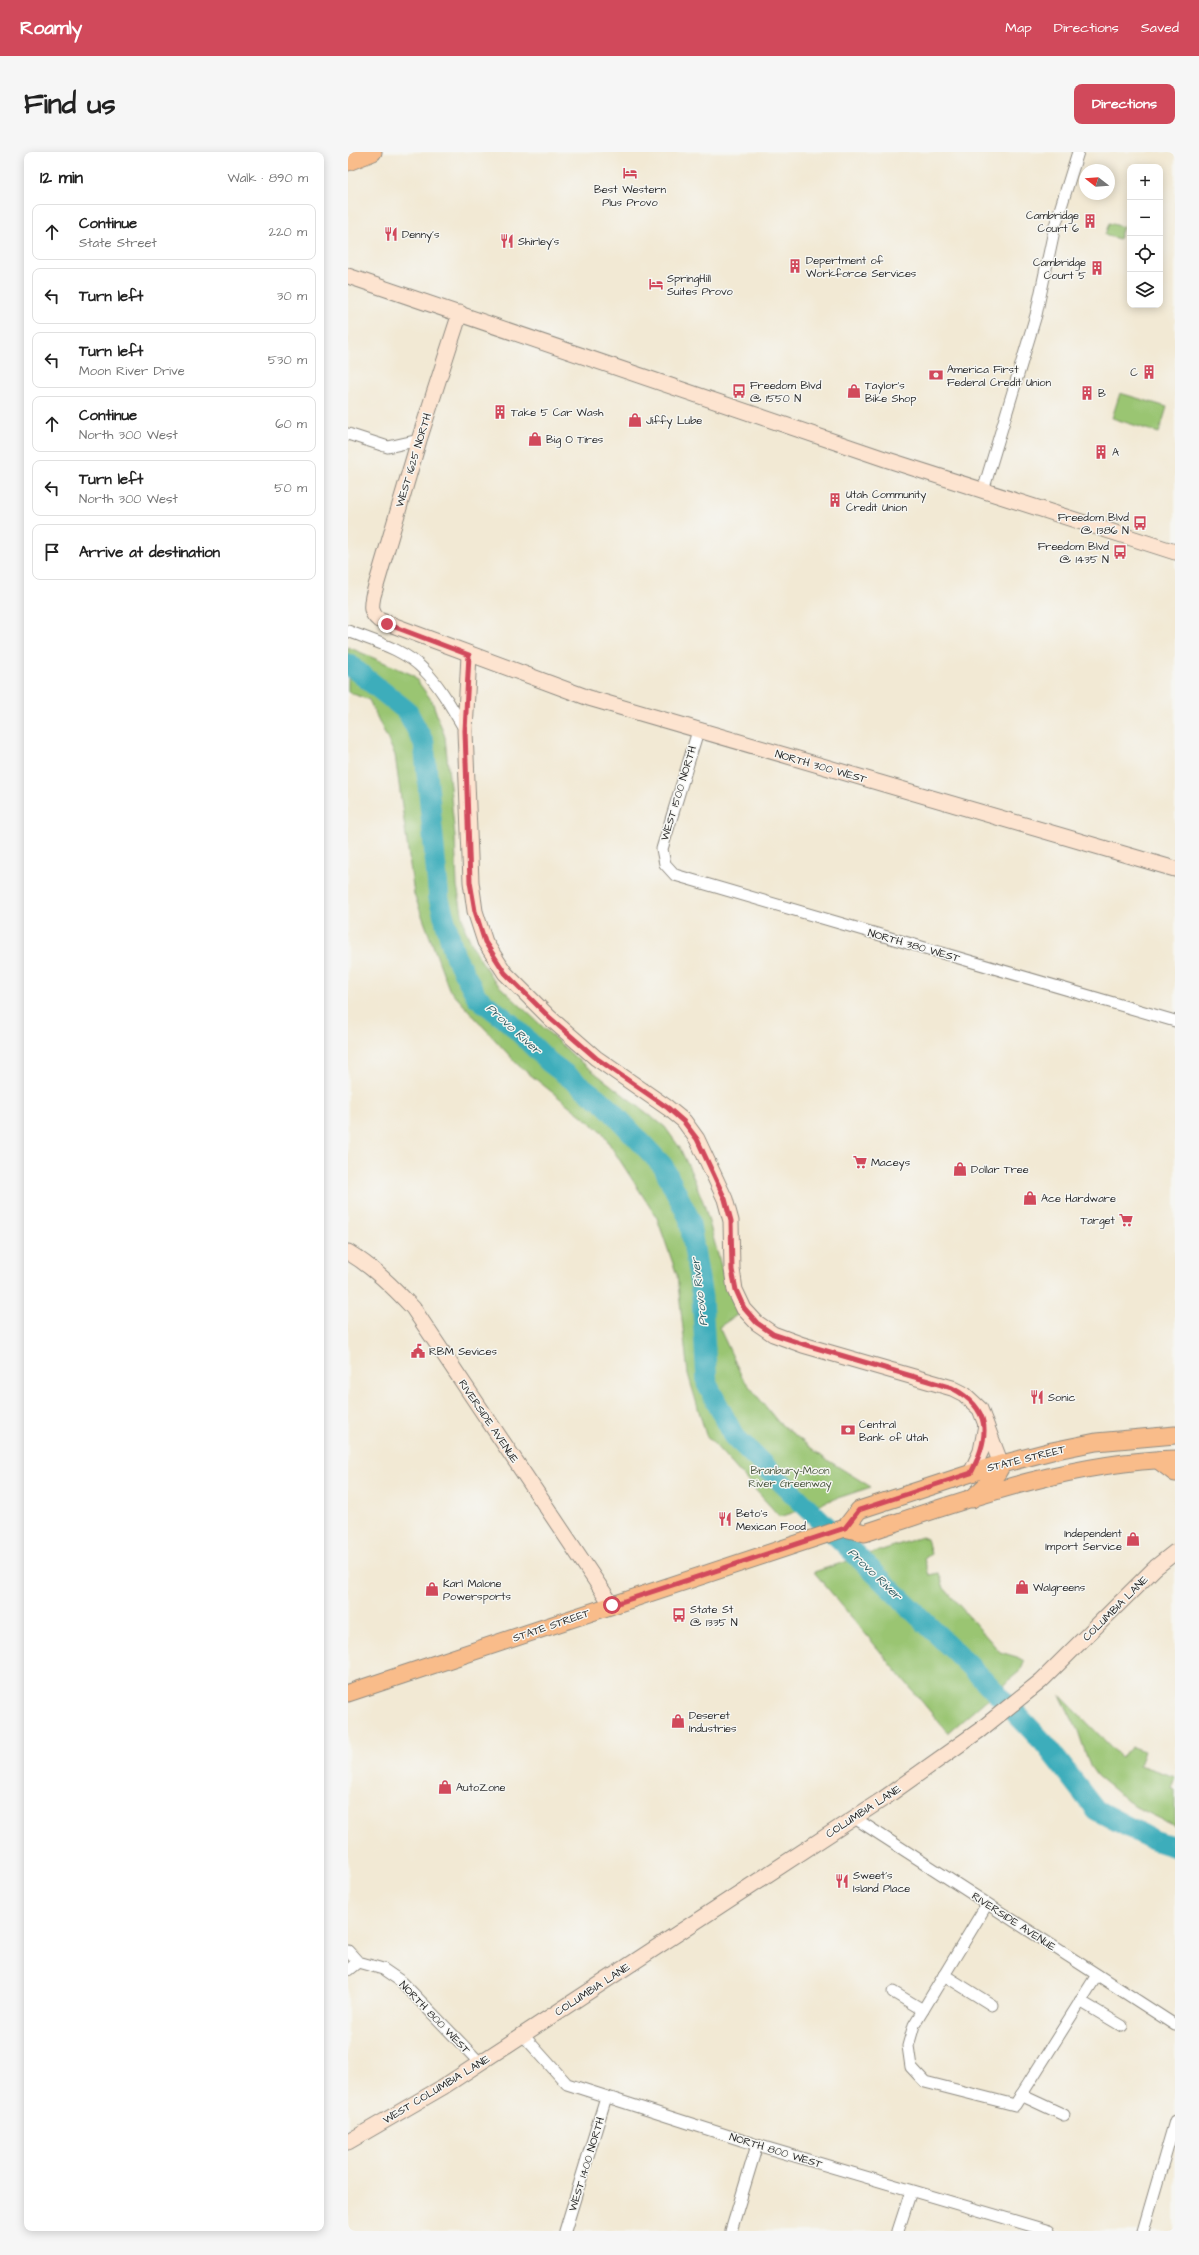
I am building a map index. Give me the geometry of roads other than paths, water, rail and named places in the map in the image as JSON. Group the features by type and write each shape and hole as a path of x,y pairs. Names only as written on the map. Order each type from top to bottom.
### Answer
{"main road":[{"path":"348,162 373,152"},
{"name":"STATE STREET","path":"348,1693 799,1542 845,1528 859,1510 971,1473 1001,1464 1096,1442 1175,1435"},
{"path":"845,1528 864,1533 988,1494 1096,1466 1167,1459 1175,1473"},
{"path":"972,1499 982,1487 998,1475 1001,1464"}],"street":[{"path":"984,491 1036,315 1055,226 1078,152"},
{"path":"348,276 984,491 1175,552"},
{"name":"WEST 1625 NORTH","path":"371,608 419,440 460,313"},
{"path":"348,434 388,446 419,440"},
{"name":"NORTH 300 WEST","path":"371,608 374,616 379,620 469,655 589,698 1175,869"},
{"path":"348,631 389,647 424,669 448,700 465,731"},
{"path":"469,655 465,731 470,882 475,911 485,942 505,973 550,1018 596,1058 668,1108 684,1122 697,1139 725,1199 731,1221 734,1283 744,1308 757,1323 773,1334 952,1388 964,1394 980,1409 1001,1464"},
{"name":"WEST 1500 NORTH","path":"662,857 663,841 698,731"},
{"name":"NORTH 380 WEST","path":"662,857 670,871 682,877 1175,1021"},
{"name":"RIVERSIDE AVENUE","path":"349,1253 375,1270 395,1288 413,1308 612,1605"},
{"path":"971,1473 981,1451 986,1425"},
{"name":"COLUMBIA LANE","path":"523,2035 853,1817 883,1799 980,1730 1041,1681 1156,1568 1175,1552"},
{"name":"RIVERSIDE AVENUE","path":"853,1817 1175,2025"},
{"path":"987,1904 914,2025 908,2046 911,2067 925,2082 1015,2106 1097,1975"},
{"path":"348,1951 358,1962 348,1970"},
{"name":"NORTH 800 WEST","path":"358,1962 383,1969 402,1982 480,2063"},
{"path":"944,1975 992,2005"},
{"path":"893,1992 923,2010"},
{"path":"1080,2001 1122,2026"},
{"name":"WEST COLUMBIA LANE","path":"348,2142 480,2063 523,2035"},
{"name":"NORTH 800 WEST","path":"523,2035 542,2054 562,2080 606,2097 757,2145 1049,2231"},
{"path":"1021,2095 1064,2115"},
{"name":"WEST 1400 NORTH","path":"565,2231 606,2097"},
{"path":"1143,2231 1175,2121"},
{"path":"731,2231 757,2145"},
{"path":"898,2231 911,2191"}],"waterway":[{"name":"Provo River","path":"348,664 407,711 424,743 439,899 455,956 477,997 510,1023 549,1062 605,1104 663,1166 689,1218 702,1297 707,1384 734,1436 983,1679 1044,1743 1096,1810 1153,1840 1175,1847"}],"place":[{"name":"Best Western Plus Provo","path":"630,173"},
{"name":"Cambridge Court 6","path":"1090,221"},
{"name":"Denny's","path":"391,234"},
{"name":"Shirley's","path":"507,241"},
{"name":"Depertment of Workforce Services","path":"795,266"},
{"name":"Cambridge Court 5","path":"1097,268"},
{"name":"SpringHill Suites Provo","path":"656,284"},
{"name":"C","path":"1149,372"},
{"name":"America First Federal Credit Union","path":"936,375"},
{"name":"Freedom Blvd @ 1550 N","path":"739,391"},
{"name":"Taylor's Bike Shop","path":"854,391"},
{"name":"B","path":"1087,393"},
{"name":"Take 5 Car Wash","path":"500,412"},
{"name":"Jiffy Lube","path":"635,420"},
{"name":"Big O Tires","path":"535,439"},
{"name":"A","path":"1101,452"},
{"name":"Utah Community Credit Union","path":"835,500"},
{"name":"Freedom Blvd @ 1386 N","path":"1140,523"},
{"name":"Freedom Blvd @ 1435 N","path":"1120,552"},
{"name":"Maceys","path":"860,1162"},
{"name":"Dollar Tree","path":"960,1169"},
{"name":"Ace Hardware","path":"1030,1198"},
{"name":"Target","path":"1126,1220"},
{"name":"RBM Sevices","path":"418,1351"},
{"name":"Sonic","path":"1037,1397"},
{"name":"Central Bank of Utah","path":"848,1430"},
{"name":"Beto's Mexican Food","path":"725,1519"},
{"name":"Independent Import Service","path":"1133,1539"},
{"name":"Walgreens","path":"1022,1587"},
{"name":"Karl Malone Powersports","path":"432,1589"},
{"name":"State St @ 1335 N","path":"679,1615"},
{"name":"Deseret Industries","path":"678,1721"},
{"name":"AutoZone","path":"445,1787"},
{"name":"Sweet's Island Place","path":"842,1881"}],"park label":[{"name":"Branbury-Moon River Greenway","path":"790,1476"}]}
